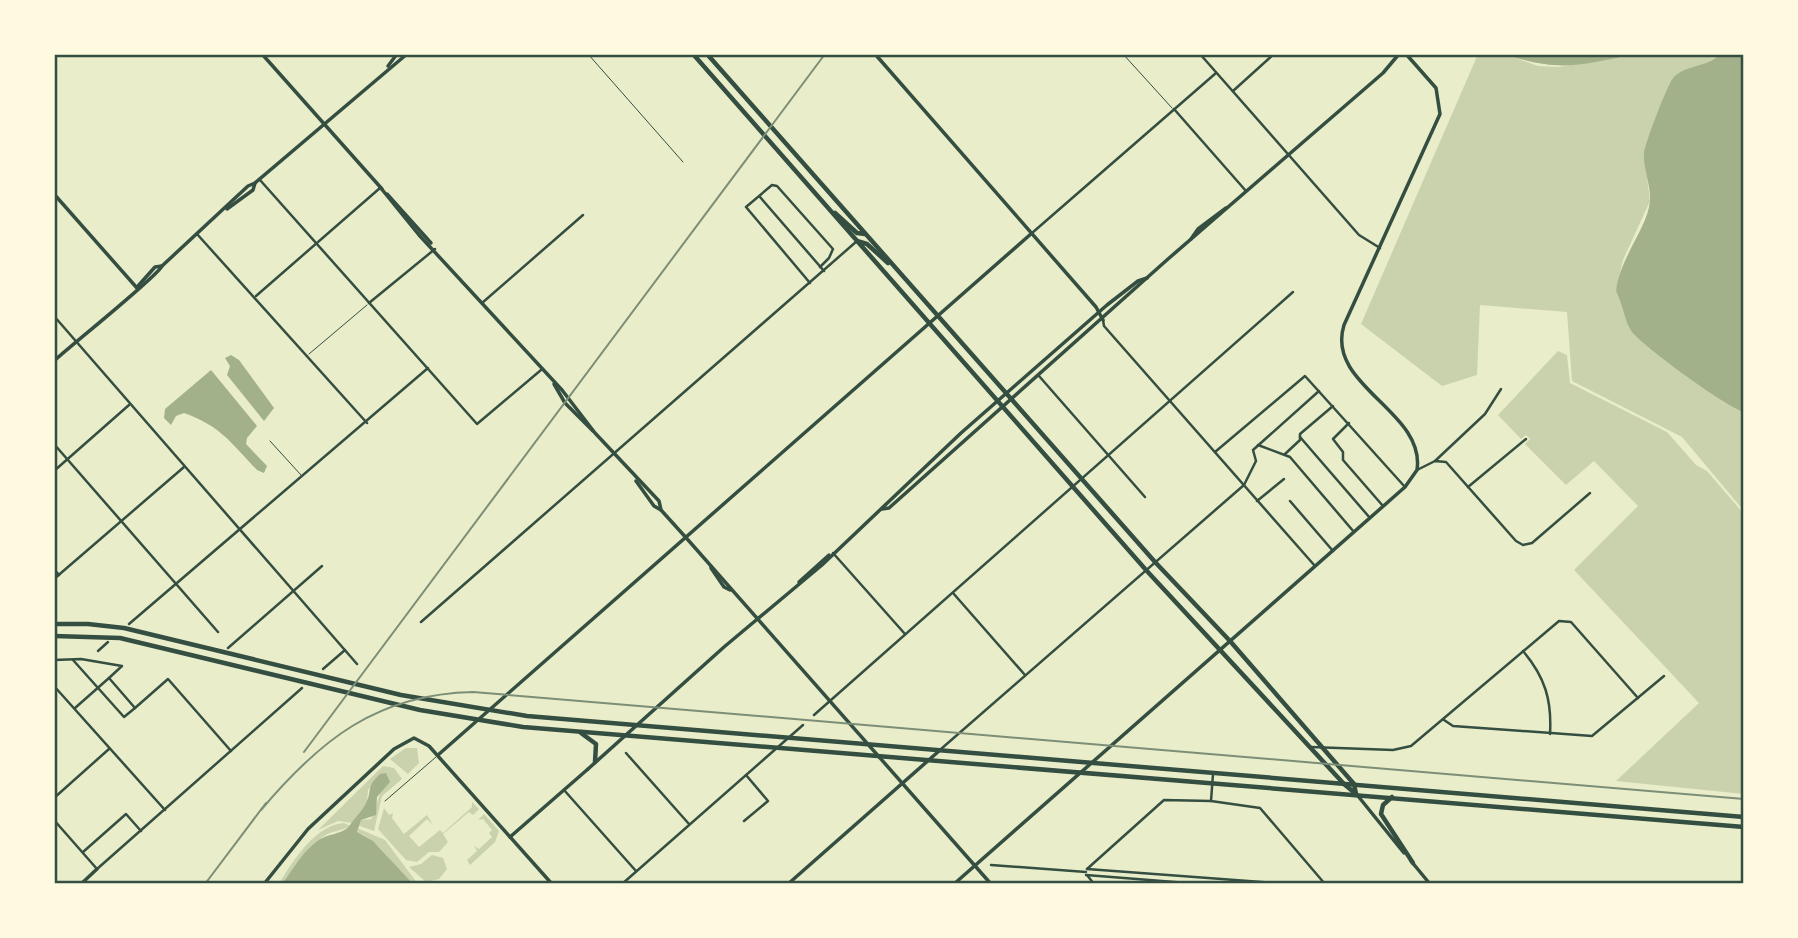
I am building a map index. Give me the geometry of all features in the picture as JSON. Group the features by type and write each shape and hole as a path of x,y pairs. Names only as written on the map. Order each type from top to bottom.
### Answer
{"main road":[{"path":"693,54 1146,569 1222,648 1344,785 1356,794"},
{"path":"707,54 1082,480 1323,747 1354,784 1356,794"},
{"path":"831,212 842,216 857,233 865,234"},
{"path":"857,241 865,242 895,268"},
{"path":"54,624 124,628 401,695 502,713 1744,817"},
{"path":"54,636 120,639 491,723 1212,785 1356,794 1744,827"},
{"path":"577,731 596,744 595,762"},
{"path":"1392,797 1383,805 1381,814 1413,863"}],"street":[{"path":"262,54 380,187 423,231 435,249 576,407 635,480 652,494 661,510 709,565 728,582 732,591 991,884"},
{"path":"387,68 397,54"},
{"path":"54,360 137,288 159,273 162,266 227,209 248,186 258,182 387,68 407,54"},
{"path":"875,54 1100,312 1104,326 1315,566"},
{"path":"1200,54 1359,235 1380,248"},
{"path":"1233,91 1274,54"},
{"path":"882,509 889,508 1103,320 1189,241 1198,229 1383,73 1399,54"},
{"path":"1406,54 1436,88 1440,114 1341,336 1342,354 1347,362 1415,441 1417,470"},
{"path":"438,755 1216,73"},
{"path":"1174,109 1246,191"},
{"path":"258,182 477,424 541,370"},
{"path":"810,283 747,211 746,206 772,185 777,186 833,249 820,267"},
{"path":"256,296 380,187"},
{"path":"54,194 137,288"},
{"path":"759,196 824,271"},
{"path":"482,303 583,215"},
{"path":"197,234 256,296 367,423"},
{"path":"421,622 857,241"},
{"path":"369,303 435,249"},
{"path":"510,836 798,584 802,576 833,553 998,401 1100,312 1138,281 1147,278"},
{"path":"814,715 1293,292"},
{"path":"54,316 357,664"},
{"path":"129,624 300,475 367,423 428,368"},
{"path":"1039,376 1145,497"},
{"path":"1214,452 1303,376 1334,406 1405,487"},
{"path":"954,884 1383,507 1405,487 1417,470 1436,461 1485,414 1501,389"},
{"path":"788,884 1244,485 1256,461 1253,450 1319,391"},
{"path":"54,471 129,405"},
{"path":"1284,455 1334,406"},
{"path":"1349,423 1333,439 1343,452 1343,460 1383,507"},
{"path":"1300,437 1370,518"},
{"path":"1468,487 1526,439"},
{"path":"54,444 218,632"},
{"path":"1258,444 1290,457 1354,532"},
{"path":"1436,461 1446,462 1523,545 1532,542 1590,493"},
{"path":"54,579 184,467"},
{"path":"1257,501 1284,479"},
{"path":"1290,501 1333,551"},
{"path":"833,553 906,635"},
{"path":"229,648 322,566"},
{"path":"54,569 60,575"},
{"path":"953,593 1026,676"},
{"path":"1311,747 1401,750 1411,746 1554,623 1571,622 1638,698"},
{"path":"98,651 108,642"},
{"path":"324,669 345,650"},
{"path":"1523,651 1538,670 1548,691 1550,735"},
{"path":"54,660 72,659 122,666 74,709"},
{"path":"72,659 124,717 168,679 231,751"},
{"path":"1444,720 1453,726 1583,738 1596,734 1664,676"},
{"path":"109,678 135,708"},
{"path":"55,688 164,810"},
{"path":"81,884 302,688"},
{"path":"622,884 803,725"},
{"path":"264,884 308,829 394,749 414,738 423,741 438,755 552,884"},
{"path":"54,798 110,749"},
{"path":"626,753 690,824"},
{"path":"1211,801 1213,774"},
{"path":"744,821 768,800 746,775"},
{"path":"564,790 636,871"},
{"path":"1356,794 1430,884"},
{"path":"1086,872 1167,800 1211,801 1260,808 1325,884"},
{"path":"82,852 126,814 141,831"},
{"path":"1724,825 1725,815"},
{"path":"54,820 97,869"},
{"path":"991,865 1200,884"},
{"path":"1086,872 1288,884"},
{"path":"1086,872 1094,884"},
{"path":"1168,875 1168,881"}],"lane":[{"path":"587,54 683,162"},
{"path":"1123,54 1174,109"},
{"path":"307,355 369,303"},
{"path":"270,441 300,475"},
{"path":"385,801 438,755"}],"shaded area":[{"path":"1478,54 1504,54 1538,66 1559,67 1635,54 1720,54 1708,63 1679,75 1669,86 1644,155 1650,201 1623,260 1616,291 1626,308 1629,328 1700,386 1744,412 1744,511 1682,437 1572,381 1567,312 1480,305 1477,375 1442,386 1361,324"},
{"path":"1504,54 1635,54 1584,64 1555,65 1540,64"},
{"path":"1720,54 1744,54 1744,412 1704,388 1640,340 1630,328 1616,291 1623,266 1648,211 1650,195 1644,153 1666,92 1678,74 1709,62"},
{"path":"1558,351 1567,355 1570,383 1667,432 1696,465 1707,471 1744,514 1744,794 1616,781 1699,703 1574,570 1638,506 1594,461 1566,485 1525,444 1530,439 1526,435 1521,439 1498,415"},
{"path":"231,355 239,360 274,408 264,421 227,375 230,366 225,358"},
{"path":"211,370 257,426 247,438 246,444 267,466 264,473 257,470 225,436 208,424 184,413 176,416 171,425 164,418 165,409"},
{"path":"406,748 417,748 419,763 408,774 390,759"},
{"path":"383,766 394,768 402,779 382,796 374,831 357,825 361,820 371,819 387,785 380,774 368,790 367,802 352,823 338,821 318,830"},
{"path":"386,773 390,782 377,797 376,815 361,820 357,832 373,841 413,884 282,884 312,845 321,838 347,828 365,805 372,783 380,774"},
{"path":"472,802 479,809 473,815 469,812 443,834 448,842 439,852 429,852 417,862 406,860 378,829 384,808 389,815 393,813 392,818 404,834 427,815 433,825 427,819 409,836 419,847 440,830 443,833 472,807"},
{"path":"484,814 499,831 495,842 470,865 467,860 477,851 474,846 479,849 492,837 489,833 492,830 483,819 478,820"},
{"path":"344,823 350,826 327,834 317,841 300,858 282,884 279,884 314,837 333,825"},
{"path":"357,828 385,840 418,884 404,876 376,844 358,833"},
{"path":"432,855 443,858 447,869 439,879 426,882 409,867 421,864"}],"railway":[{"path":"304,752 825,54"},
{"path":"261,810 306,762 353,726 408,701 473,692 1744,799"},
{"path":"205,884 266,803"}]}
